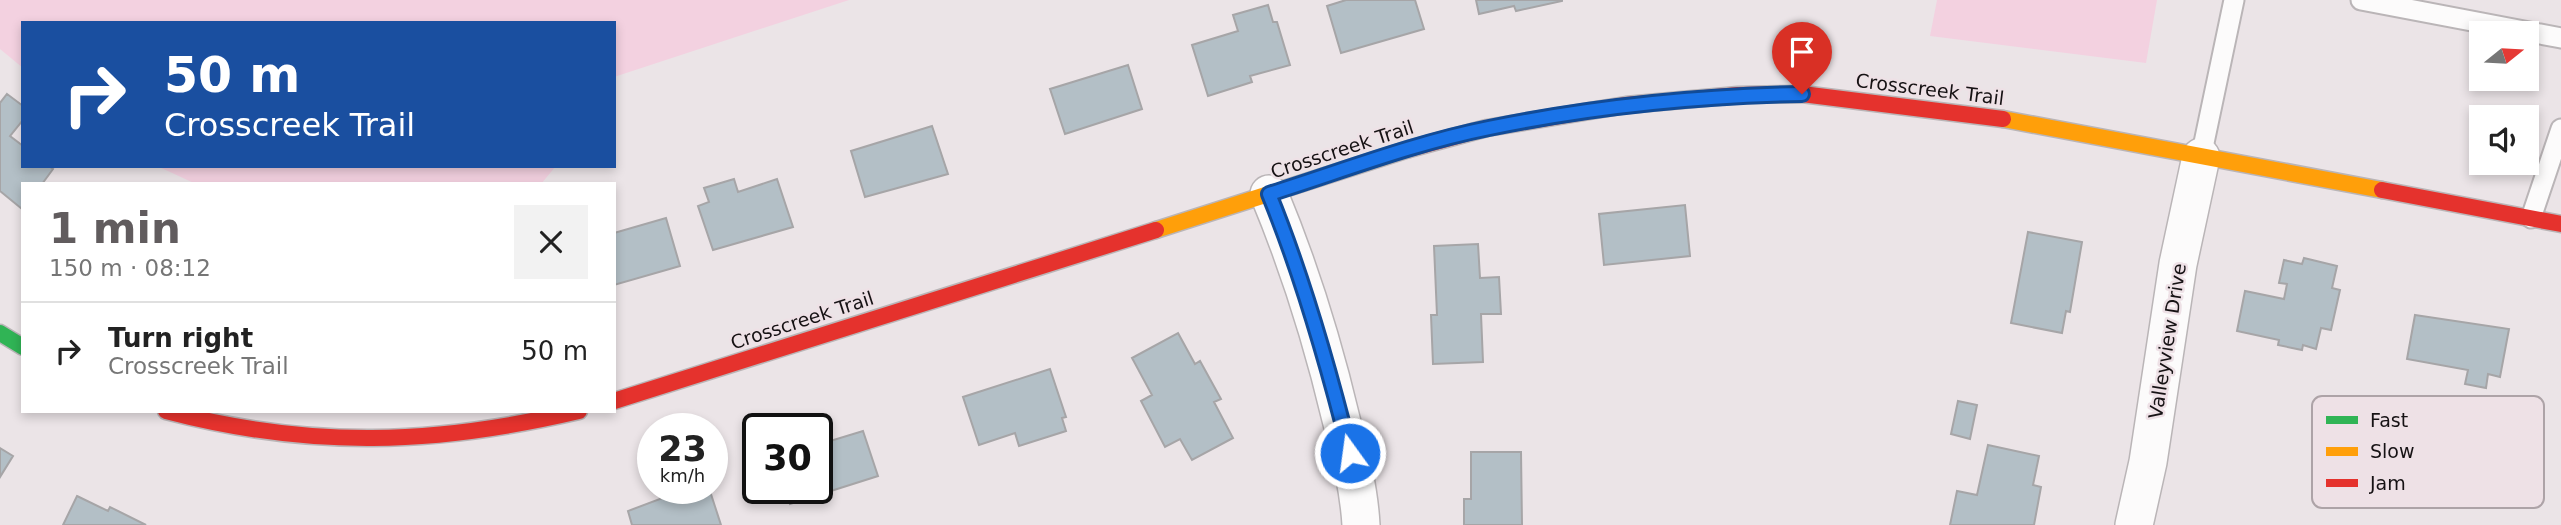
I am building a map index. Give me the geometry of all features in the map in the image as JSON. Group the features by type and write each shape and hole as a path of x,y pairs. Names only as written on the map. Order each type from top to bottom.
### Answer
{"street":[{"name":"Crosscreek Trail","path":"616,400 1423,145 1488,128 1626,105 1738,95 1802,94 1993,117 2561,224"},
{"name":"Valleyview Drive","path":"2134,525 2148,462 2178,264 2200,157"},
{"path":"1269,194 1287,237 1332,382 1352,466 1361,525"},
{"path":"0,333 21,346"},
{"path":"175,413 246,429 328,438 400,439 488,430 569,413"}],"lane":[{"path":"2200,157 2234,0"},
{"path":"2361,0 2561,38"},
{"path":"2531,218 2561,129"}],"shaded area":[{"path":"0,0 849,0 616,76 616,21 21,21 21,66 0,49"},
{"path":"1937,0 2157,0 2146,63 1930,36"},
{"path":"161,168 554,168 543,182 192,182"}],"building":[{"path":"1346,0 1415,0 1424,29 1341,53 1327,6"},
{"path":"1476,0 1562,1 1516,11 1514,6 1479,14"},
{"path":"1268,5 1273,22 1277,22 1290,65 1250,76 1252,82 1208,96 1192,45 1238,31 1233,15"},
{"path":"1128,65 1142,109 1065,134 1050,89"},
{"path":"7,94 21,104 21,122 10,136 21,144 21,168 53,169 43,182 21,182 21,208 0,191 0,103"},
{"path":"932,126 948,174 865,197 851,151"},
{"path":"734,179 738,192 777,179 793,227 713,250 698,206 709,202 704,188"},
{"path":"1685,205 1690,256 1604,265 1599,214"},
{"path":"666,218 680,266 616,284 616,232"},
{"path":"2028,232 2082,242 2070,312 2066,311 2062,333 2011,323"},
{"path":"1478,244 1480,278 1499,277 1501,314 1481,314 1483,362 1433,364 1431,315 1437,315 1434,246"},
{"path":"2304,258 2337,266 2332,288 2340,290 2331,330 2321,328 2316,349 2303,345 2302,350 2278,345 2279,340 2237,331 2245,291 2284,299 2287,284 2279,283 2284,260 2302,264"},
{"path":"2415,315 2509,329 2500,377 2488,374 2486,388 2465,384 2468,370 2407,359"},
{"path":"1178,333 1195,364 1200,361 1221,399 1214,402 1233,438 1192,460 1180,439 1165,447 1141,401 1152,395 1132,358"},
{"path":"1050,369 1066,417 1062,418 1066,431 1019,446 1015,433 979,445 963,397"},
{"path":"1958,401 1977,405 1970,439 1951,434"},
{"path":"863,431 878,476 833,490 833,440"},
{"path":"1988,445 2039,456 2033,485 2041,487 2034,525 1950,525 1957,491 1977,495"},
{"path":"0,448 13,456 0,477"},
{"path":"1471,452 1521,452 1522,525 1464,525 1464,499 1471,499"},
{"path":"77,496 108,511 110,507 146,525 63,525"},
{"path":"647,504 714,504 721,525 632,525 628,511"}],"traffic: fast":[{"path":"0,333 21,346"}],"traffic: slow":[{"path":"2003,119 2382,190"},
{"path":"1156,230 1409,149"}],"traffic: jam":[{"path":"1409,149 1487,128 1626,105 1738,95 1802,94 2003,119"},
{"path":"2382,190 2561,224"},
{"path":"616,400 1156,230"},
{"path":"175,413 271,432 372,438 474,431 569,413"}],"route":[{"path":"1350,453 1332,382 1287,237 1269,194 1423,145 1488,128 1626,105 1738,95 1802,94"}]}
